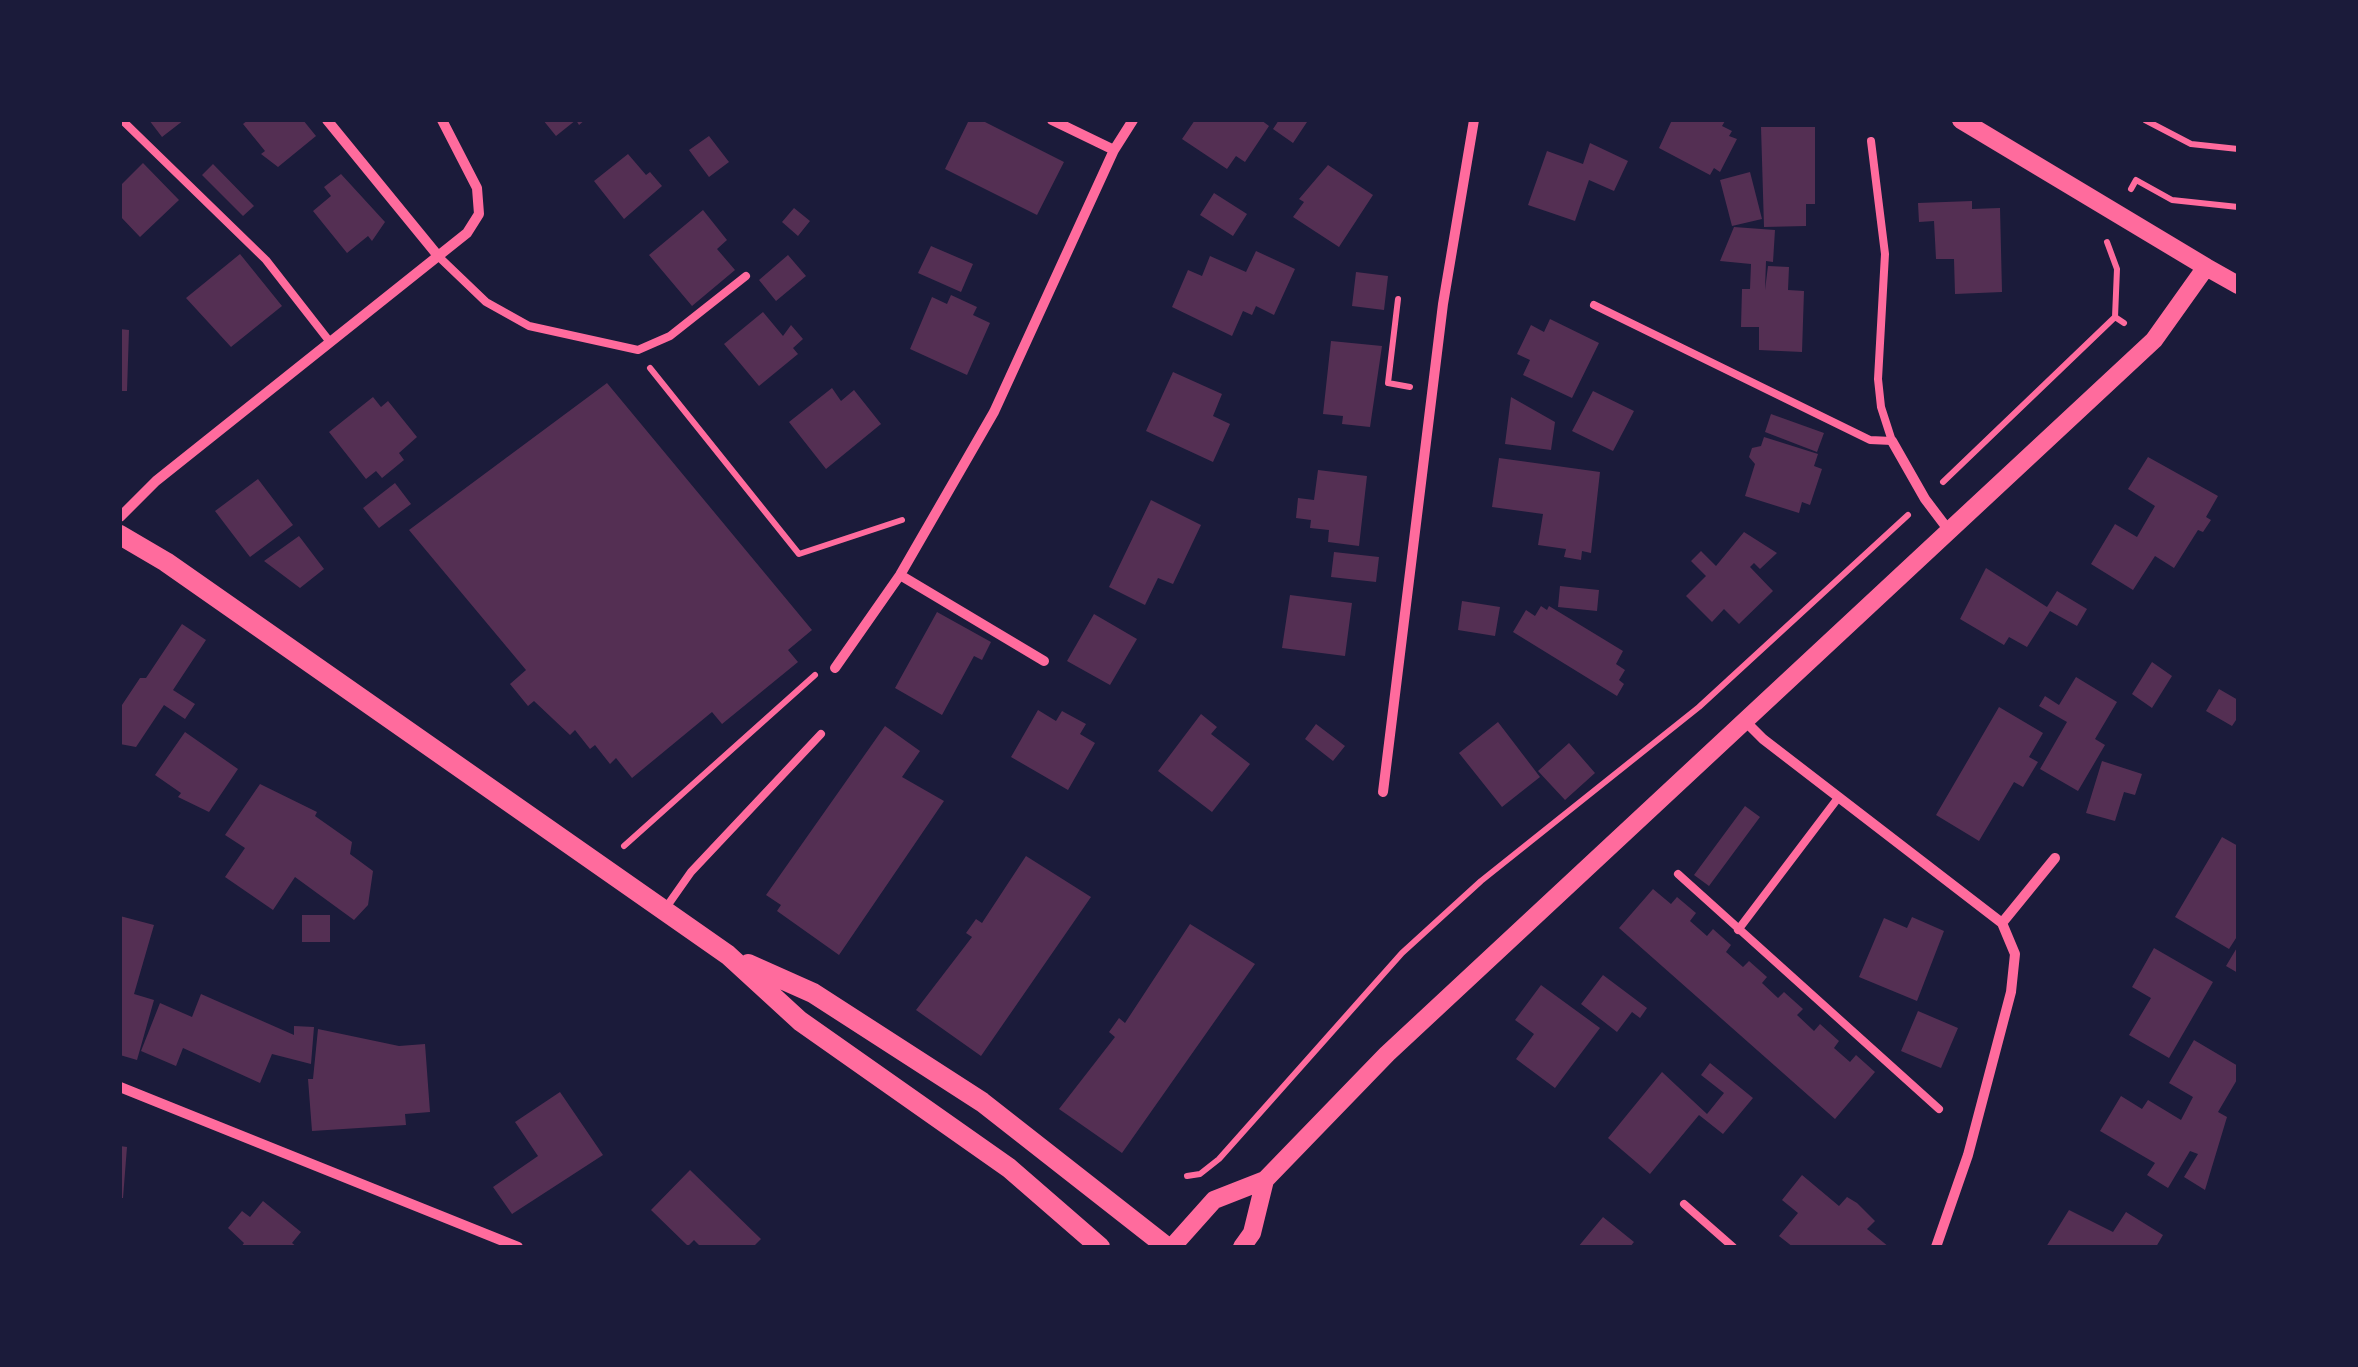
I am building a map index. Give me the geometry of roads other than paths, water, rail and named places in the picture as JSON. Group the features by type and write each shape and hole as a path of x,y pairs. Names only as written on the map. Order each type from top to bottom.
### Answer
{"main road":[{"path":"120,534 728,954 800,1021 1009,1168 1100,1247"},
{"path":"728,954 813,994 982,1102 1170,1247"}],"street":[{"path":"327,120 439,257"},
{"path":"120,516 156,481 466,232 479,214 477,188 442,120"},
{"path":"1052,120 1114,150"},
{"path":"835,668 900,576 994,412 1114,150 1132,120"},
{"path":"1383,792 1444,304 1474,120"},
{"path":"1961,120 2238,285"},
{"path":"1170,1247 1214,1200 1266,1180 1387,1054 1743,719 1951,533 2154,340 2206,267"},
{"path":"1892,441 1925,499 1951,533"},
{"path":"900,576 1044,662"},
{"path":"1743,719 2002,924 2015,954 2011,992 1968,1154 1936,1247"},
{"path":"2002,924 2055,858"},
{"path":"120,1087 518,1247"},
{"path":"1242,1247 1252,1233 1266,1180"}],"lane":[{"path":"122,120 266,260 330,342"},
{"path":"1594,305 1870,440 1892,441 1880,407 1878,379 1886,254 1871,141"},
{"path":"439,257 486,302 529,326 638,350 670,336 746,276"},
{"path":"664,910 690,872 822,734"},
{"path":"1738,930 1838,798"},
{"path":"1678,874 1939,1108"},
{"path":"1684,1204 1734,1247"}]}
